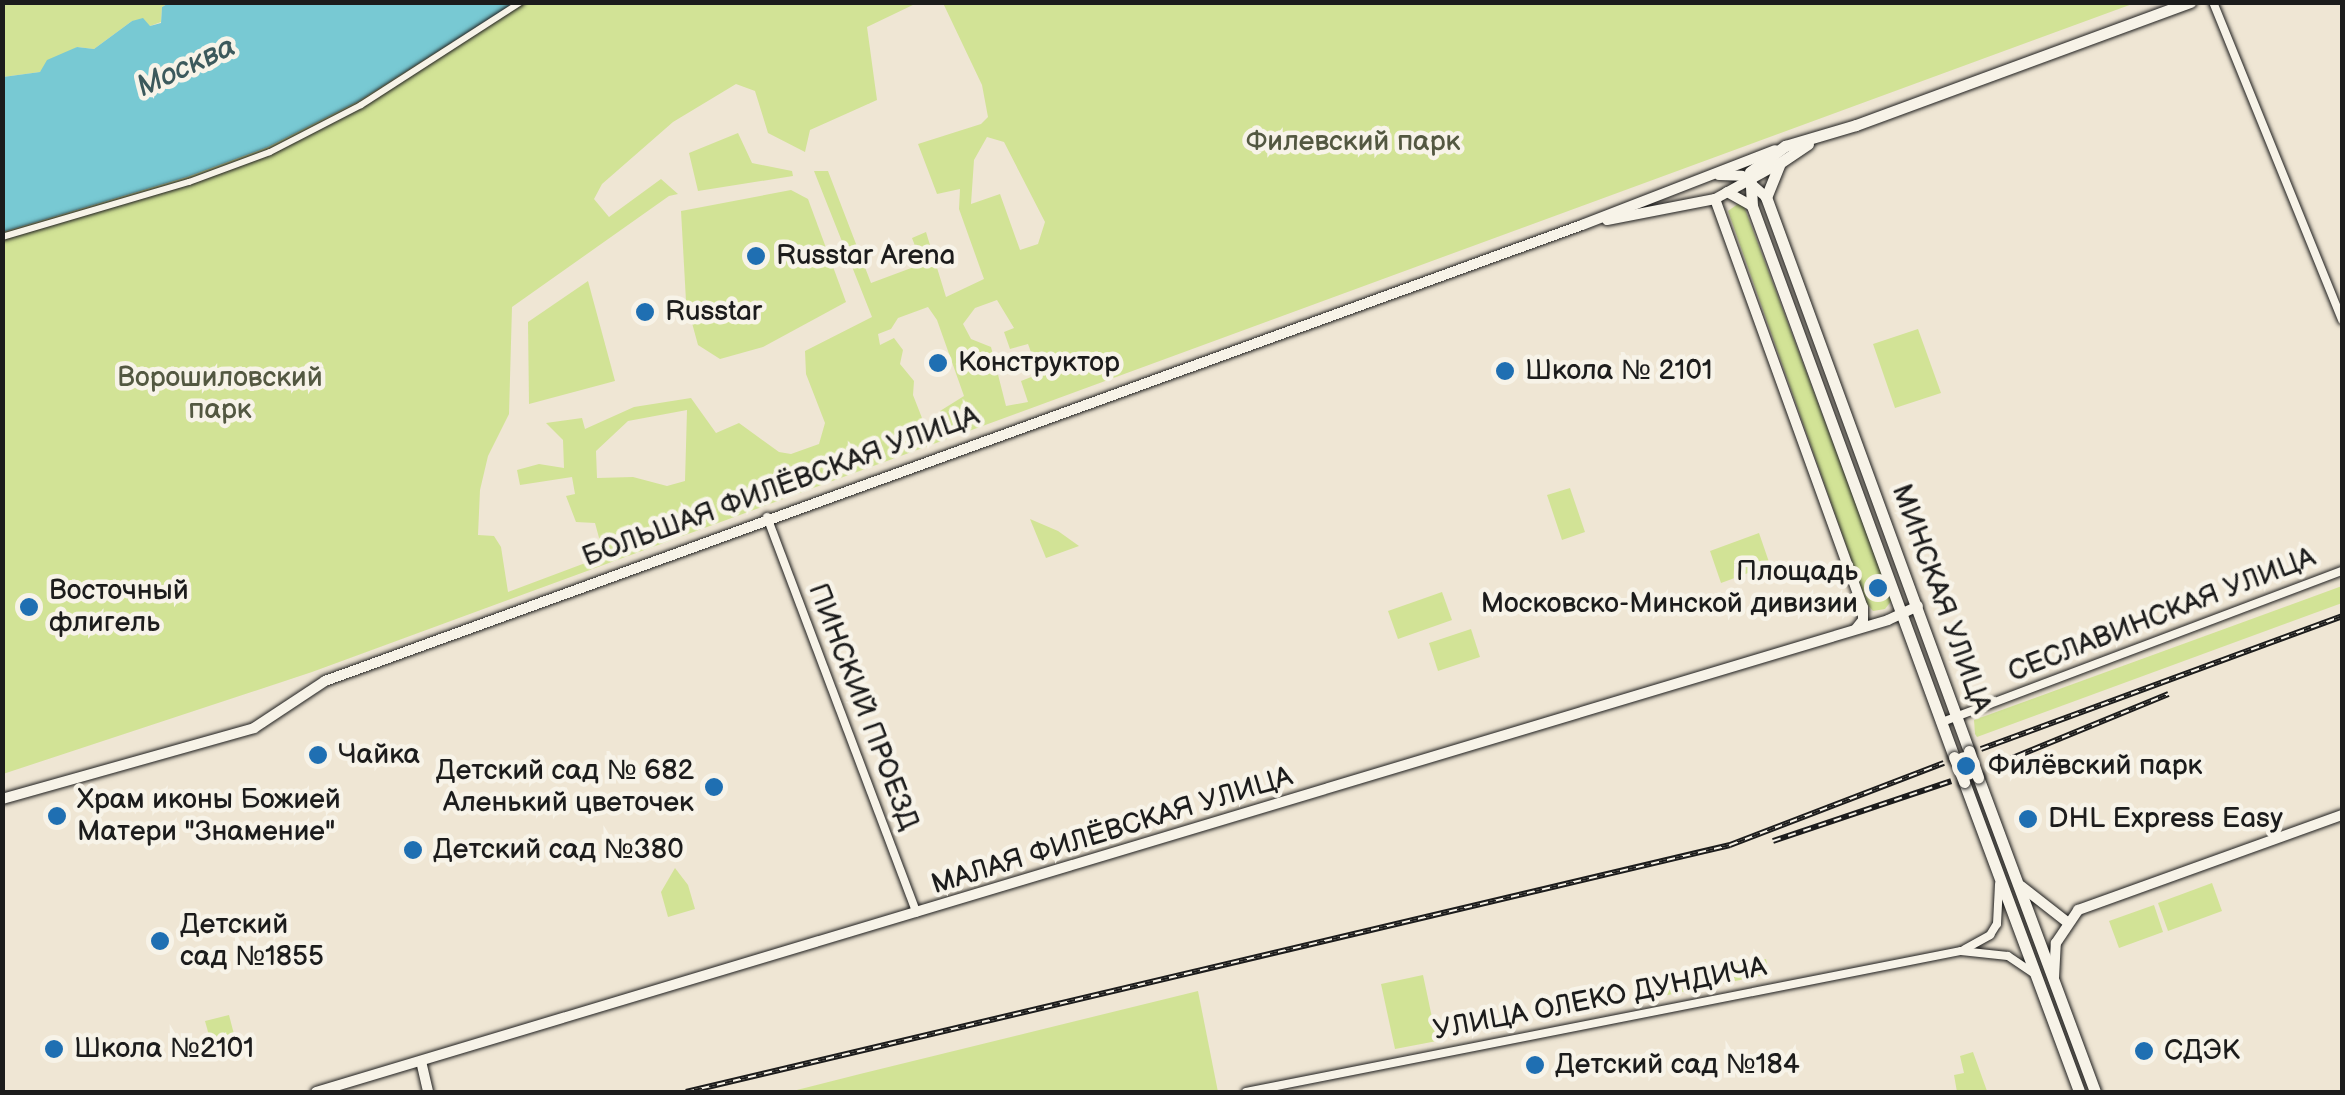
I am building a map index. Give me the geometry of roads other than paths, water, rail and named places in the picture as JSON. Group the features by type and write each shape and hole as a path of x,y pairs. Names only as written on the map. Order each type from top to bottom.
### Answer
{"main road":[{"name":"БОЛЬШАЯ ФИЛЁВСКАЯ УЛИЦА","path":"1785,146 1815,139 2190,2"},
{"path":"1766,197 1780,163 1815,139"},
{"path":"1748,179 1755,166 1785,146"},
{"name":"МИНСКАЯ УЛИЦА","path":"1748,179 1752,206 2079,1092"},
{"name":"МИНСКАЯ УЛИЦА","path":"1766,197 2096,1092"}],"street":[{"path":"2,237 188,182 270,152 361,105 521,2"},
{"path":"2213,2 2342,320"},
{"name":"БОЛЬШАЯ ФИЛЁВСКАЯ УЛИЦА","path":"2,799 254,728 324,681 767,517 1582,225 1785,146"},
{"name":"БОЛЬШАЯ ФИЛЁВСКАЯ УЛИЦА","path":"1582,225 1715,199 1780,163"},
{"name":"БОЛЬШАЯ ФИЛЁВСКАЯ УЛИЦА","path":"1703,176 1732,174 1748,179"},
{"path":"1748,179 1766,197"},
{"path":"1726,192 1752,206"},
{"path":"1715,199 1863,608 1863,620 1855,630"},
{"name":"ПИНСКИЙ ПРОЕЗД","path":"767,517 917,914"},
{"name":"СЕСЛАВИНСКАЯ УЛИЦА","path":"1942,722 2342,572"},
{"name":"МАЛАЯ ФИЛЁВСКАЯ УЛИЦА","path":"316,1092 1855,630 1918,606"},
{"path":"2054,979 2056,943 2078,910 2342,816"},
{"name":"УЛИЦА ОЛЕКО ДУНДИЧА","path":"1961,951 1990,935 1997,924 1999,877"},
{"path":"2021,886 2067,922"},
{"name":"УЛИЦА ОЛЕКО ДУНДИЧА","path":"1247,1092 1961,951 2008,956 2035,975"},
{"path":"421,1061 428,1092"}],"water":[{"name":"Москва","path":"169,3 514,3 359,101 268,147 187,177 3,232 3,77 40,72 47,60 77,47 94,49 132,21 143,18 150,26 161,23 162,7"}],"railway":[{"path":"1981,749 2342,616"},
{"path":"1988,768 2168,694"},
{"path":"686,1092 1730,845 1944,763"},
{"path":"1773,841 1951,781"}],"place":[{"name":"Russtar Arena","path":"756,256"},
{"name":"Russtar","path":"645,312"},
{"name":"Конструктор","path":"938,363"},
{"name":"Школа № 2101","path":"1505,371"},
{"name":"Площадь Московско-Минской дивизии","path":"1878,588"},
{"name":"Восточный флигель","path":"29,607"},
{"name":"Чайка","path":"318,755"},
{"name":"Филёвский парк","path":"1966,766"},
{"name":"Детский сад № 682 Аленький цветочек","path":"714,787"},
{"name":"Храм иконы Божией Матери \"Знамение\"","path":"57,816"},
{"name":"DHL Express Easy","path":"2028,819"},
{"name":"Детский сад №380","path":"413,850"},
{"name":"Детский сад №1855","path":"160,941"},
{"name":"Школа №2101","path":"54,1049"},
{"name":"СДЭК","path":"2144,1051"},
{"name":"Детский сад №184","path":"1535,1065"}],"park label":[{"name":"Филевский парк","path":"1353,142"},
{"name":"Ворошиловский парк","path":"220,394"}]}
